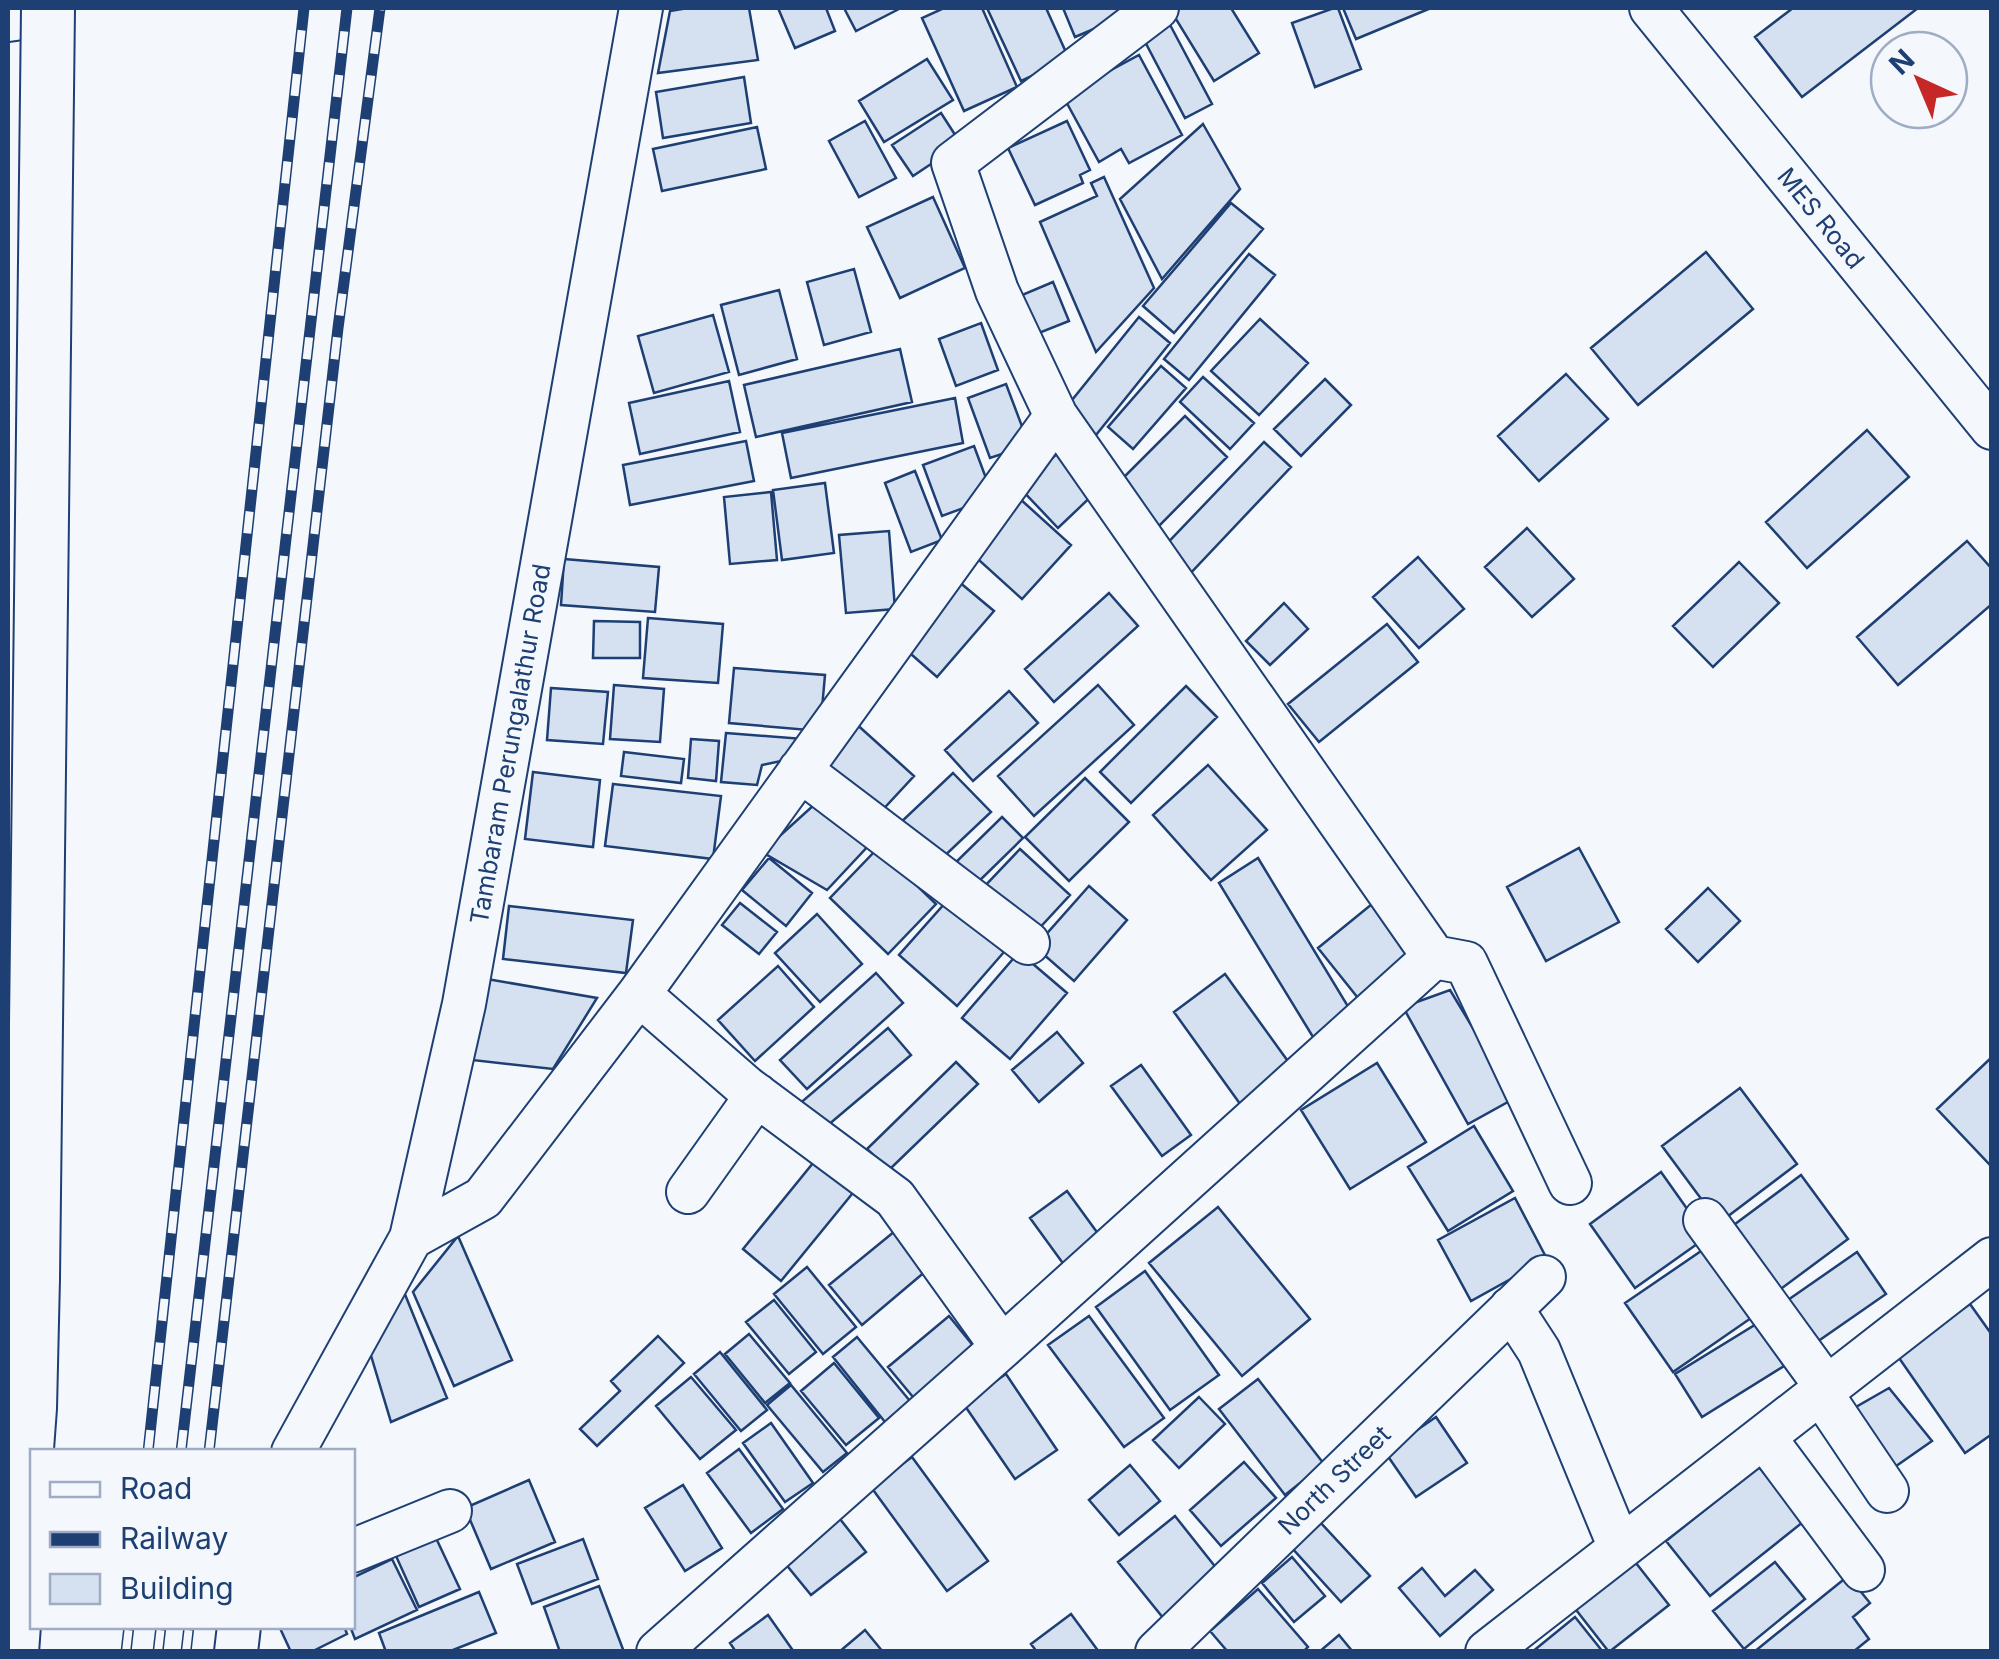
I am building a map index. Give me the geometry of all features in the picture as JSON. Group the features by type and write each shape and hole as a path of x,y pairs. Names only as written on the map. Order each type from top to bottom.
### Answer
{"main road":[{"path":"12,1652 30,1408 33,1278 49,8"}],"street":[{"path":"8,20 43,16 49,8"},
{"name":"Tambaram Perungalathur Road","path":"295,1449 412,1238 464,1004 641,8"},
{"path":"1157,8 952,163 997,292 1056,416 1434,958 1466,964 1570,1183"},
{"name":"MES Road","path":"1651,8 1992,428"},
{"path":"412,1238 484,1198 639,994 1056,416"},
{"path":"800,770 1028,943"},
{"path":"658,1652 1434,958"},
{"path":"639,994 757,1095 895,1198 1002,1348"},
{"path":"688,1192 757,1095"},
{"path":"1705,1220 1888,1491"},
{"path":"1495,1649 1992,1260"},
{"name":"North Street","path":"1158,1652 1544,1276"},
{"path":"1511,1308 1538,1351 1620,1548"},
{"path":"1764,1437 1863,1570"},
{"path":"355,1550 450,1510"}],"building":[{"path":"749,8 758,60 658,73 670,11"},
{"path":"778,8 826,8 835,31 795,48"},
{"path":"844,8 901,8 856,31"},
{"path":"944,8 982,8 1017,87 964,111 922,18"},
{"path":"987,8 1046,8 1069,59 1021,81"},
{"path":"1063,8 1124,8 1127,15 1075,37"},
{"path":"1231,8 1259,53 1214,81 1171,11"},
{"path":"1338,8 1361,69 1315,87 1292,23"},
{"path":"1343,8 1431,8 1356,39"},
{"path":"1793,8 1918,8 1889,30 1869,30 1869,46 1802,97 1755,37"},
{"path":"1168,21 1212,104 1185,118 1142,36"},
{"path":"1139,55 1182,135 1129,163 1121,149 1099,162 1063,96"},
{"path":"927,59 953,100 884,142 859,101"},
{"path":"744,77 751,123 663,138 656,92"},
{"path":"941,113 961,144 913,176 892,145"},
{"path":"865,121 896,178 859,197 829,141"},
{"path":"1067,121 1090,170 1080,175 1083,183 1035,205 1008,148"},
{"path":"1203,124 1240,189 1162,279 1120,199"},
{"path":"757,127 766,169 662,191 653,149"},
{"path":"1104,177 1154,288 1096,352 1040,222 1097,196 1091,183"},
{"path":"933,197 965,268 900,298 867,227"},
{"path":"1231,203 1263,229 1174,333 1143,306"},
{"path":"1706,252 1753,309 1638,405 1591,348"},
{"path":"1249,254 1275,275 1189,380 1164,359"},
{"path":"854,269 871,332 824,345 807,282"},
{"path":"1053,282 1069,321 1029,337 1013,299"},
{"path":"779,290 797,359 739,375 721,305"},
{"path":"713,315 729,372 654,393 638,336"},
{"path":"1139,317 1170,343 1096,435 1064,410"},
{"path":"1260,319 1308,363 1259,415 1211,371"},
{"path":"981,323 998,370 956,386 939,339"},
{"path":"900,349 912,402 756,437 744,385"},
{"path":"1161,366 1186,388 1133,449 1108,427"},
{"path":"1566,374 1608,419 1539,481 1498,436"},
{"path":"1203,377 1254,423 1230,449 1180,402"},
{"path":"1325,379 1351,405 1301,456 1274,429"},
{"path":"729,381 740,432 640,454 629,403"},
{"path":"1006,384 1029,445 990,458 968,398"},
{"path":"955,398 963,443 791,478 782,433"},
{"path":"1185,416 1227,457 1157,528 1115,486"},
{"path":"1867,430 1909,477 1807,568 1766,522"},
{"path":"746,441 754,481 630,505 623,465"},
{"path":"1264,442 1291,467 1186,578 1158,553"},
{"path":"974,446 993,497 942,516 923,465"},
{"path":"1062,449 1100,488 1058,528 1020,488"},
{"path":"915,471 942,540 911,552 885,483"},
{"path":"825,483 834,553 782,560 773,490"},
{"path":"771,492 777,560 730,564 724,497"},
{"path":"1019,498 1071,545 1022,599 970,552"},
{"path":"1527,528 1574,579 1532,617 1485,567"},
{"path":"889,531 895,609 846,613 839,535"},
{"path":"1967,541 1992,569 1992,604 1898,685 1857,637"},
{"path":"1418,557 1464,609 1419,648 1373,597"},
{"path":"564,559 659,567 655,612 561,605"},
{"path":"1739,562 1779,603 1713,667 1673,626"},
{"path":"958,581 994,611 937,677 903,647"},
{"path":"1109,593 1138,626 1054,702 1025,669"},
{"path":"1284,603 1308,629 1270,665 1246,641"},
{"path":"648,618 723,624 718,683 643,678"},
{"path":"594,621 640,622 640,658 593,658"},
{"path":"1387,624 1418,662 1319,742 1288,704"},
{"path":"734,668 825,675 820,731 729,723"},
{"path":"614,685 664,689 660,742 610,739"},
{"path":"1098,685 1134,725 1034,816 998,776"},
{"path":"1186,686 1217,717 1131,803 1100,772"},
{"path":"551,688 608,692 603,744 547,740"},
{"path":"1009,691 1038,723 973,781 945,750"},
{"path":"853,721 914,776 875,818 814,763"},
{"path":"726,733 804,739 786,760 762,765 757,785 721,782"},
{"path":"691,739 719,741 716,781 688,778"},
{"path":"624,752 684,759 681,783 621,776"},
{"path":"1208,765 1267,830 1211,880 1153,815"},
{"path":"533,772 600,780 593,847 525,839"},
{"path":"953,773 991,812 937,863 900,823"},
{"path":"1085,778 1129,822 1069,881 1025,837"},
{"path":"613,784 721,796 713,859 605,846"},
{"path":"826,794 870,844 827,890 762,852"},
{"path":"1002,817 1023,838 971,889 950,868"},
{"path":"878,848 936,904 888,954 830,898"},
{"path":"1579,848 1619,922 1546,961 1507,887"},
{"path":"1020,849 1070,895 1033,935 983,888"},
{"path":"769,858 812,893 786,926 742,890"},
{"path":"1258,858 1352,1013 1313,1037 1219,883"},
{"path":"1089,886 1127,920 1074,981 1035,947"},
{"path":"1708,888 1740,921 1698,962 1666,929"},
{"path":"946,902 1004,952 957,1006 899,955"},
{"path":"740,903 777,932 759,954 722,925"},
{"path":"1372,904 1420,964 1366,1008 1318,948"},
{"path":"509,906 633,920 626,973 503,959"},
{"path":"817,914 862,964 820,1002 775,953"},
{"path":"1019,952 1067,993 1010,1059 962,1018"},
{"path":"778,966 814,1007 755,1061 718,1020"},
{"path":"876,973 903,1003 807,1089 780,1060"},
{"path":"1225,974 1295,1071 1243,1108 1174,1012"},
{"path":"487,979 597,998 553,1069 472,1060"},
{"path":"1450,990 1515,1098 1468,1124 1403,1007"},
{"path":"888,1028 911,1055 821,1131 798,1105"},
{"path":"1057,1032 1083,1063 1039,1102 1012,1070"},
{"path":"1992,1057 1992,1167 1937,1109"},
{"path":"956,1062 978,1084 889,1170 867,1149"},
{"path":"1377,1063 1426,1142 1350,1189 1301,1110"},
{"path":"1141,1065 1191,1135 1162,1156 1111,1086"},
{"path":"1740,1088 1797,1164 1719,1223 1662,1146"},
{"path":"1474,1126 1513,1191 1448,1231 1408,1167"},
{"path":"822,1152 861,1183 781,1281 743,1249"},
{"path":"1661,1172 1707,1237 1635,1288 1590,1224"},
{"path":"1801,1175 1848,1239 1774,1294 1727,1230"},
{"path":"1067,1191 1107,1246 1070,1273 1030,1218"},
{"path":"1515,1198 1547,1259 1471,1301 1438,1240"},
{"path":"1218,1207 1310,1319 1242,1376 1149,1263"},
{"path":"895,1231 927,1270 862,1325 829,1285"},
{"path":"458,1236 512,1360 454,1386 413,1292"},
{"path":"1707,1247 1754,1316 1673,1372 1625,1303"},
{"path":"1857,1252 1886,1294 1814,1344 1785,1302"},
{"path":"807,1267 856,1327 823,1354 774,1294"},
{"path":"1145,1271 1219,1375 1170,1410 1096,1307"},
{"path":"402,1287 447,1398 391,1422 366,1339"},
{"path":"774,1300 816,1352 789,1374 746,1322"},
{"path":"1970,1304 1992,1335 1992,1434 1965,1453 1897,1355"},
{"path":"949,1316 979,1353 918,1403 888,1367"},
{"path":"1089,1316 1164,1418 1124,1447 1048,1345"},
{"path":"1758,1323 1784,1366 1702,1417 1675,1374"},
{"path":"749,1334 790,1383 765,1403 725,1354"},
{"path":"658,1336 684,1363 597,1446 580,1429 620,1391 611,1381"},
{"path":"857,1337 910,1401 885,1422 833,1357"},
{"path":"720,1352 767,1410 741,1431 694,1374"},
{"path":"834,1363 879,1418 846,1445 801,1391"},
{"path":"1006,1374 1057,1450 1015,1479 963,1403"},
{"path":"691,1377 736,1430 700,1459 656,1406"},
{"path":"1258,1379 1324,1464 1285,1495 1219,1409"},
{"path":"791,1385 847,1453 823,1472 767,1405"},
{"path":"1889,1388 1932,1441 1889,1471 1849,1411"},
{"path":"1199,1397 1225,1424 1179,1468 1153,1440"},
{"path":"1436,1417 1467,1463 1416,1497 1385,1452"},
{"path":"771,1423 813,1483 785,1502 743,1443"},
{"path":"739,1449 783,1509 751,1533 707,1473"},
{"path":"912,1457 988,1561 947,1591 871,1487"},
{"path":"1244,1462 1276,1498 1221,1546 1190,1510"},
{"path":"1130,1465 1160,1501 1119,1535 1089,1500"},
{"path":"1759,1467 1803,1522 1710,1596 1666,1541"},
{"path":"529,1480 555,1542 491,1569 465,1508"},
{"path":"683,1485 722,1548 685,1571 645,1508"},
{"path":"1175,1516 1221,1574 1164,1619 1118,1562"},
{"path":"840,1519 866,1552 811,1595 784,1562"},
{"path":"1320,1522 1370,1576 1341,1602 1292,1548"},
{"path":"436,1538 460,1589 419,1607 396,1556"},
{"path":"583,1539 598,1579 532,1604 517,1564"},
{"path":"1292,1557 1325,1596 1294,1622 1262,1583"},
{"path":"1632,1558 1669,1605 1609,1652 1573,1606"},
{"path":"392,1559 417,1610 355,1639 351,1629 355,1629 355,1577"},
{"path":"1775,1562 1805,1599 1744,1649 1713,1611"},
{"path":"1422,1568 1445,1596 1475,1570 1493,1590 1440,1636 1399,1588"},
{"path":"1848,1576 1870,1603 1853,1617 1869,1639 1853,1652 1754,1652"},
{"path":"599,1586 624,1652 560,1652 544,1607"},
{"path":"1258,1589 1308,1647 1303,1652 1228,1652 1210,1631"},
{"path":"479,1592 496,1633 448,1652 386,1652 379,1633"},
{"path":"1071,1614 1099,1652 1037,1652 1031,1644"},
{"path":"768,1615 794,1652 736,1652 730,1643"},
{"path":"1575,1617 1603,1652 1532,1652"},
{"path":"280,1629 345,1629 347,1634 311,1652 291,1652"},
{"path":"865,1630 883,1652 839,1652"},
{"path":"1339,1635 1353,1652 1319,1652"}],"railway":[{"path":"148,1449 304,8"},
{"path":"181,1449 347,8"},
{"path":"209,1449 338,328 380,8"},
{"path":"126,1652 129,1629"},
{"path":"158,1652 161,1629"},
{"path":"186,1652 189,1629"}]}
